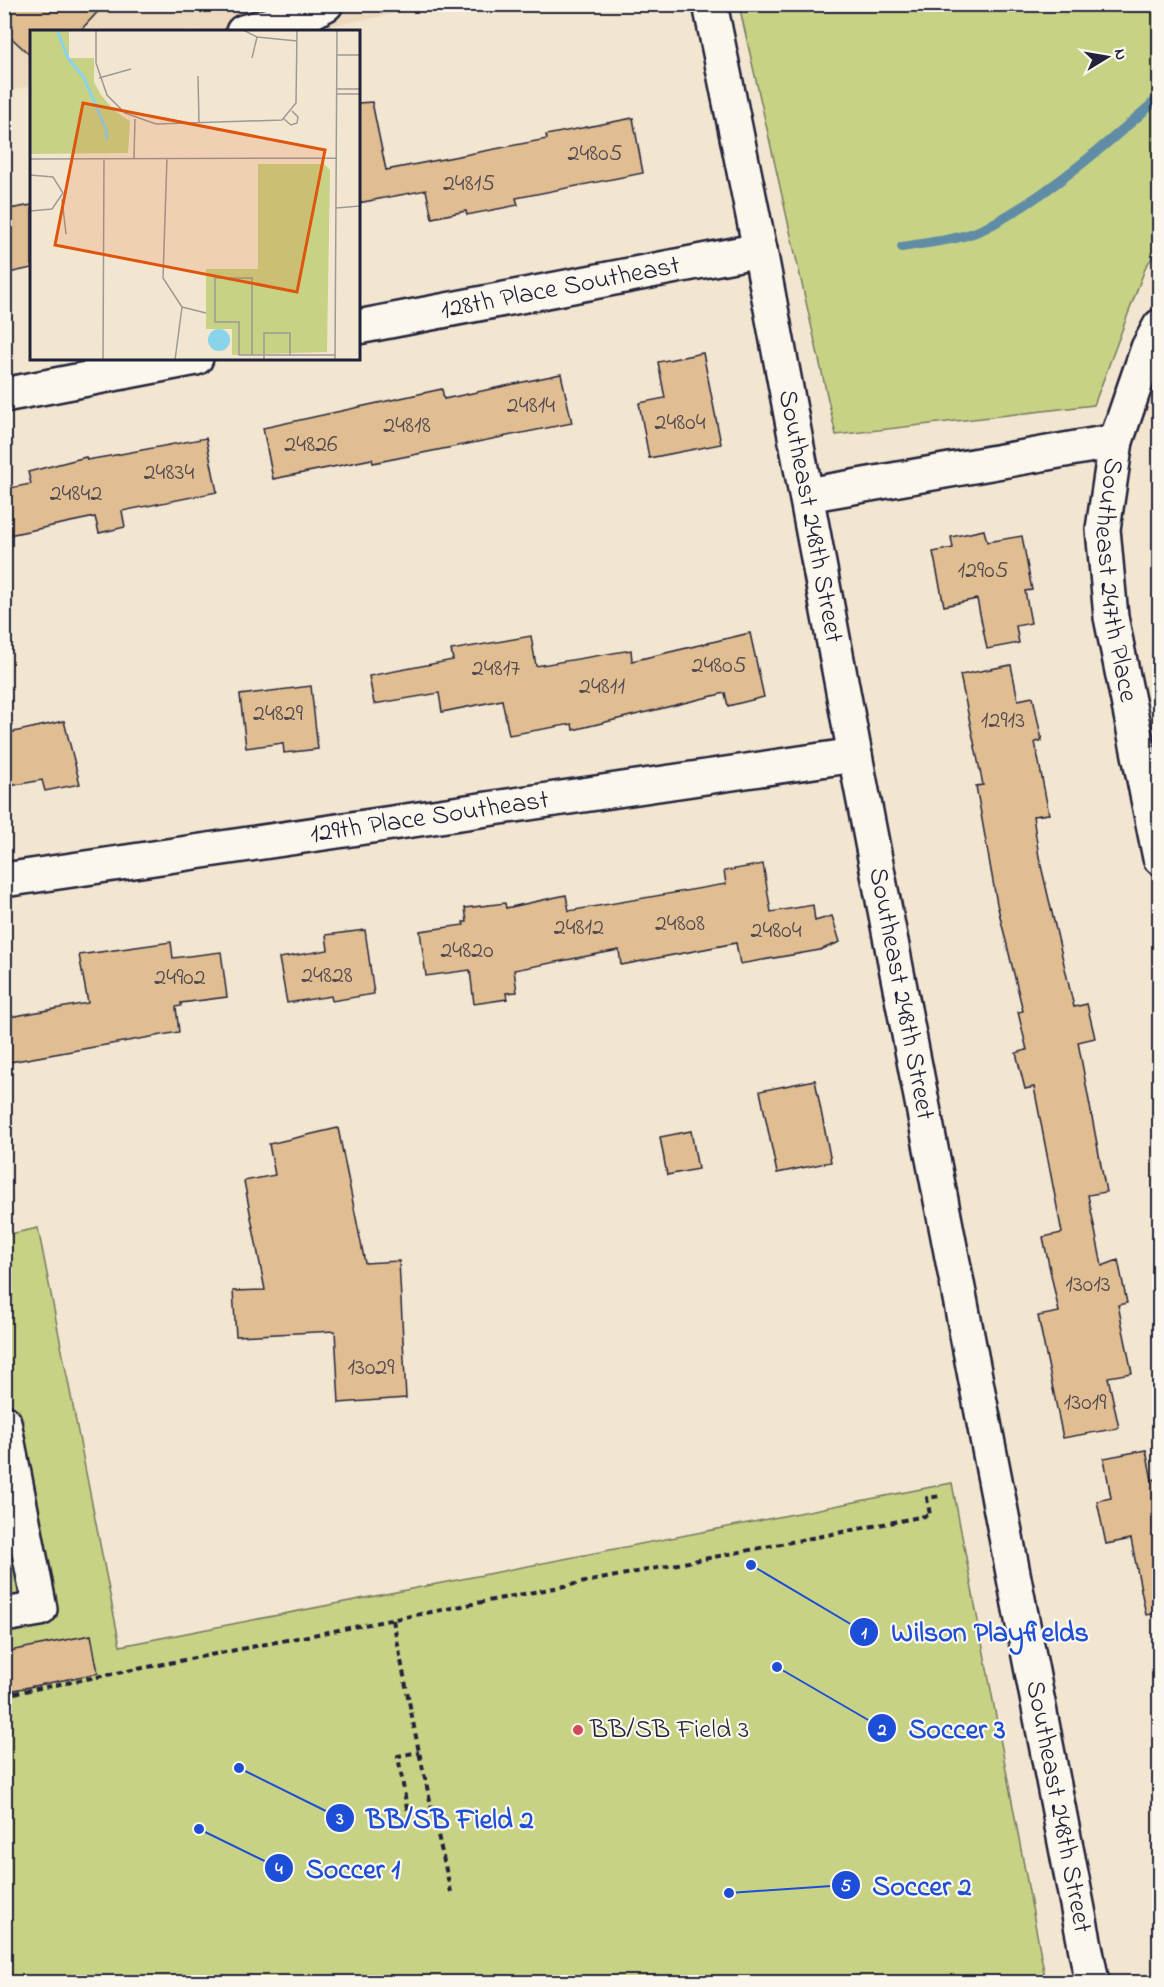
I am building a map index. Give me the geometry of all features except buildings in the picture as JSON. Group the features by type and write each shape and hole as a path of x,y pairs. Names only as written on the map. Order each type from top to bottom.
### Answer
{"street":[{"path":"250,30 306,15 327,4"},
{"name":"Southeast 248th Street","path":"710,4 760,250 1092,1983"},
{"name":"128th Place Southeast","path":"360,327 760,250"},
{"path":"807,495 1116,441 1148,348 1160,326"},
{"path":"4,395 186,360"},
{"name":"Southeast 247th Place","path":"1116,441 1103,529 1111,617 1160,858"},
{"name":"129th Place Southeast","path":"4,880 855,755"},
{"path":"4,1422 40,1609 4,1616"}],"path":[{"path":"4,1695 930,1515 927,1498 941,1496"},
{"path":"393,1620 418,1752 451,1892"},
{"path":"409,1820 398,1756 418,1752"}],"shaded area":[{"path":"5,5 441,5 311,30 30,30 30,86 5,92"}],"green space":[{"path":"739,5 1159,5 1159,249 1146,266 1094,405 836,435"},
{"path":"38,1228 120,1646 952,1483 1046,1982 5,1982 5,1235"}],"waterway":[{"path":"902,247 948,240 991,225 1036,198 1079,166 1160,97"}],"place":[{"name":"Wilson Playfields","path":"751,1565"},
{"name":"Soccer 3","path":"777,1667"},
{"name":"BB/SB Field 3","path":"578,1730"},
{"name":"BB/SB Field 2","path":"239,1768"},
{"name":"Soccer 1","path":"199,1829"},
{"name":"Soccer 2","path":"729,1893"}]}
